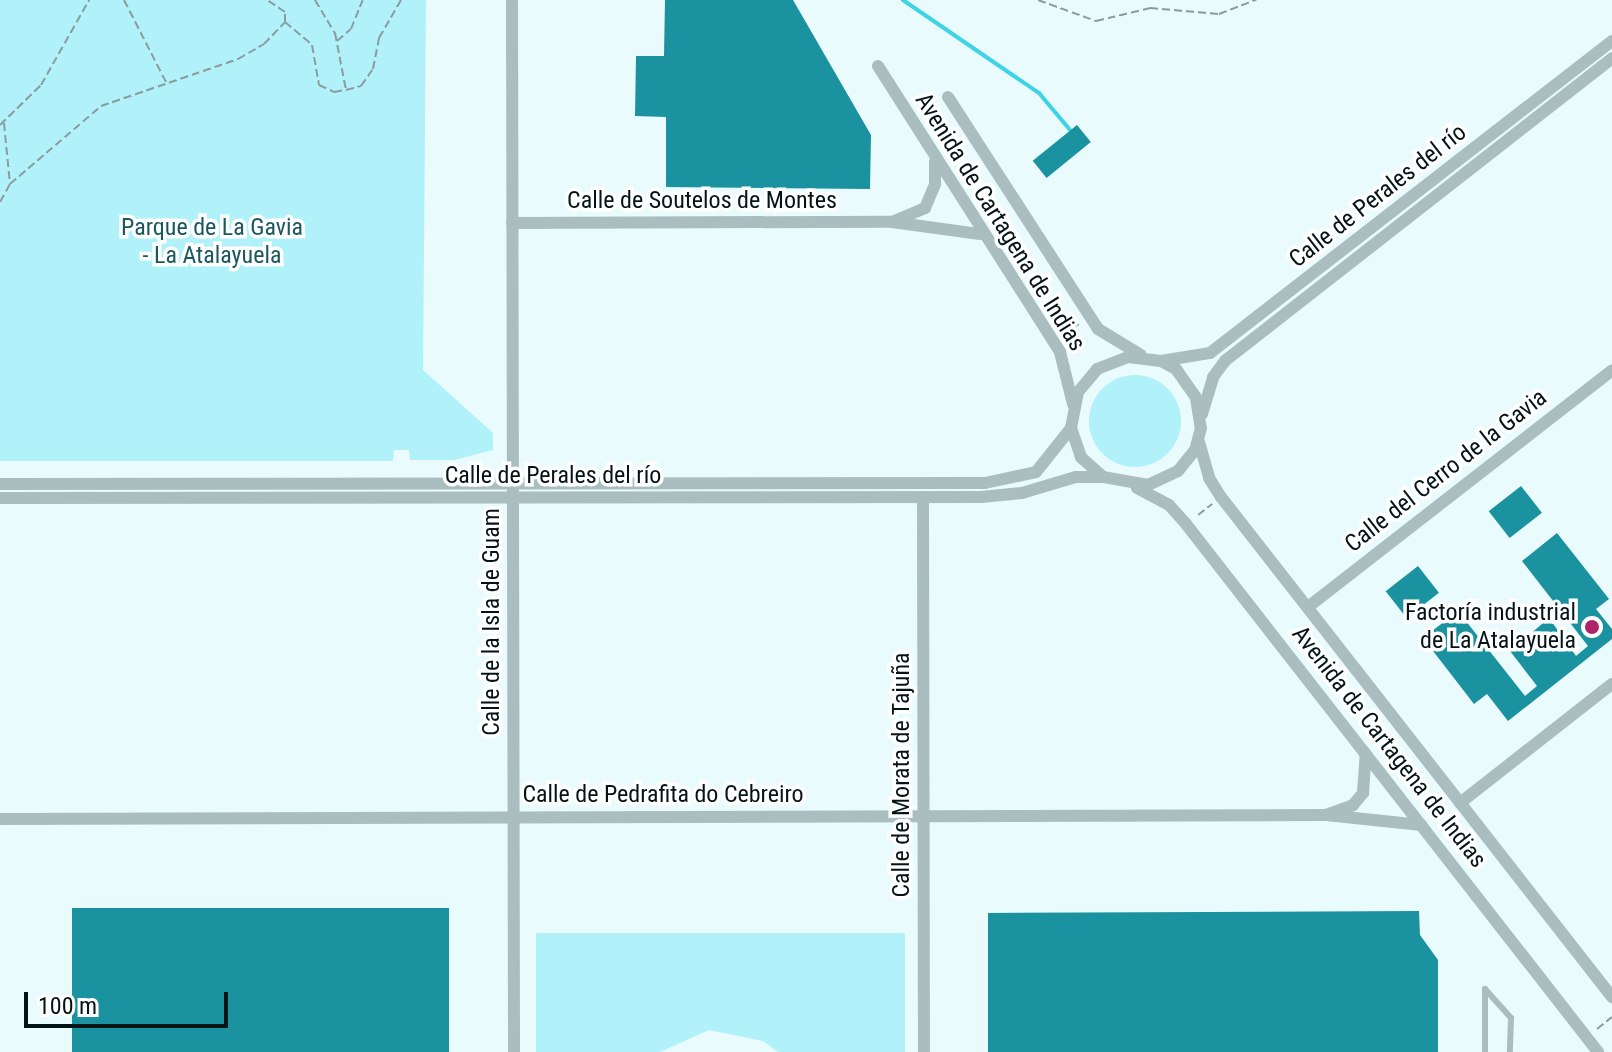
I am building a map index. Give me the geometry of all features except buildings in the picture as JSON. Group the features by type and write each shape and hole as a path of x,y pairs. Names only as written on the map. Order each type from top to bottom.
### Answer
{"street":[{"name":"Calle de la Isla de Guam","path":"512,0 514,1052"},
{"name":"Calle de Perales del río","path":"1161,361 1191,359 1220,347 1612,41"},
{"name":"Calle de Perales del río","path":"1201,417 1213,377 1226,360 1612,58"},
{"name":"Avenida de Cartagena de Indias","path":"878,66 938,157 980,234 1065,362 1073,406"},
{"name":"Avenida de Cartagena de Indias","path":"948,97 1098,329 1147,358"},
{"name":"Calle de Soutelos de Montes","path":"892,222 925,208 935,184 938,157"},
{"name":"Calle de Soutelos de Montes","path":"512,223 892,222 963,228 980,234"},
{"path":"1128,357 1161,361 1188,382 1201,417 1199,442 1188,461 1165,480 1130,486 1103,477 1081,457 1071,428 1073,406 1097,369 1128,357"},
{"name":"Calle del Cerro de la Gavia","path":"1308,607 1612,370"},
{"name":"Calle de Perales del río","path":"0,498 1002,482 1036,472 1071,428"},
{"name":"Avenida de Cartagena de Indias","path":"1199,442 1215,489 1612,997"},
{"name":"Calle de Perales del río","path":"0,484 923,497 998,496 1076,477 1103,477"},
{"name":"Avenida de Cartagena de Indias","path":"1130,486 1169,505 1186,524 1598,1052"},
{"name":"Calle de Morata de Tajuña","path":"923,497 924,1052"},
{"path":"1460,803 1612,684"},
{"name":"Calle de Pedrafita do Cebreiro","path":"1326,815 1353,805 1363,793 1366,754"},
{"name":"Calle de Pedrafita do Cebreiro","path":"0,819 1326,815 1421,825"}],"lane":[{"path":"1485,1052 1485,989 1511,1018 1510,1052"}],"path":[{"path":"0,125 41,85 89,0"},
{"path":"124,0 166,83"},
{"path":"0,202 10,184 101,106 238,59 264,44 285,22 285,12 267,0"},
{"path":"315,0 336,41 346,90"},
{"path":"336,41 351,29 363,0"},
{"path":"285,22 312,45 319,85 334,92 346,90 361,86 373,69 379,38 401,0"},
{"path":"1038,0 1096,21 1150,8 1219,14 1256,0"},
{"path":"3,121 10,184"},
{"path":"938,157 960,139"},
{"path":"1062,336 1080,323"},
{"path":"1195,517 1213,504"},
{"path":"1596,1030 1612,1017"}],"green space":[{"name":"Parque de La Gavia - La Atalayuela","path":"0,0 426,0 423,370 493,433 493,450 454,460 410,460 409,450 394,450 393,461 0,461"},
{"path":"1135,375 1153,378 1168,388 1178,403 1181,421 1178,439 1168,454 1153,464 1135,467 1117,464 1102,454 1092,439 1089,421 1092,403 1102,388 1117,378"},
{"path":"536,933 905,933 905,1052 778,1052 763,1041 709,1030 660,1052 536,1052"}],"waterway":[{"path":"903,0 1039,93 1070,130"}],"place":[{"name":"Factoría industrial de La Atalayuela","path":"1592,627"}]}
